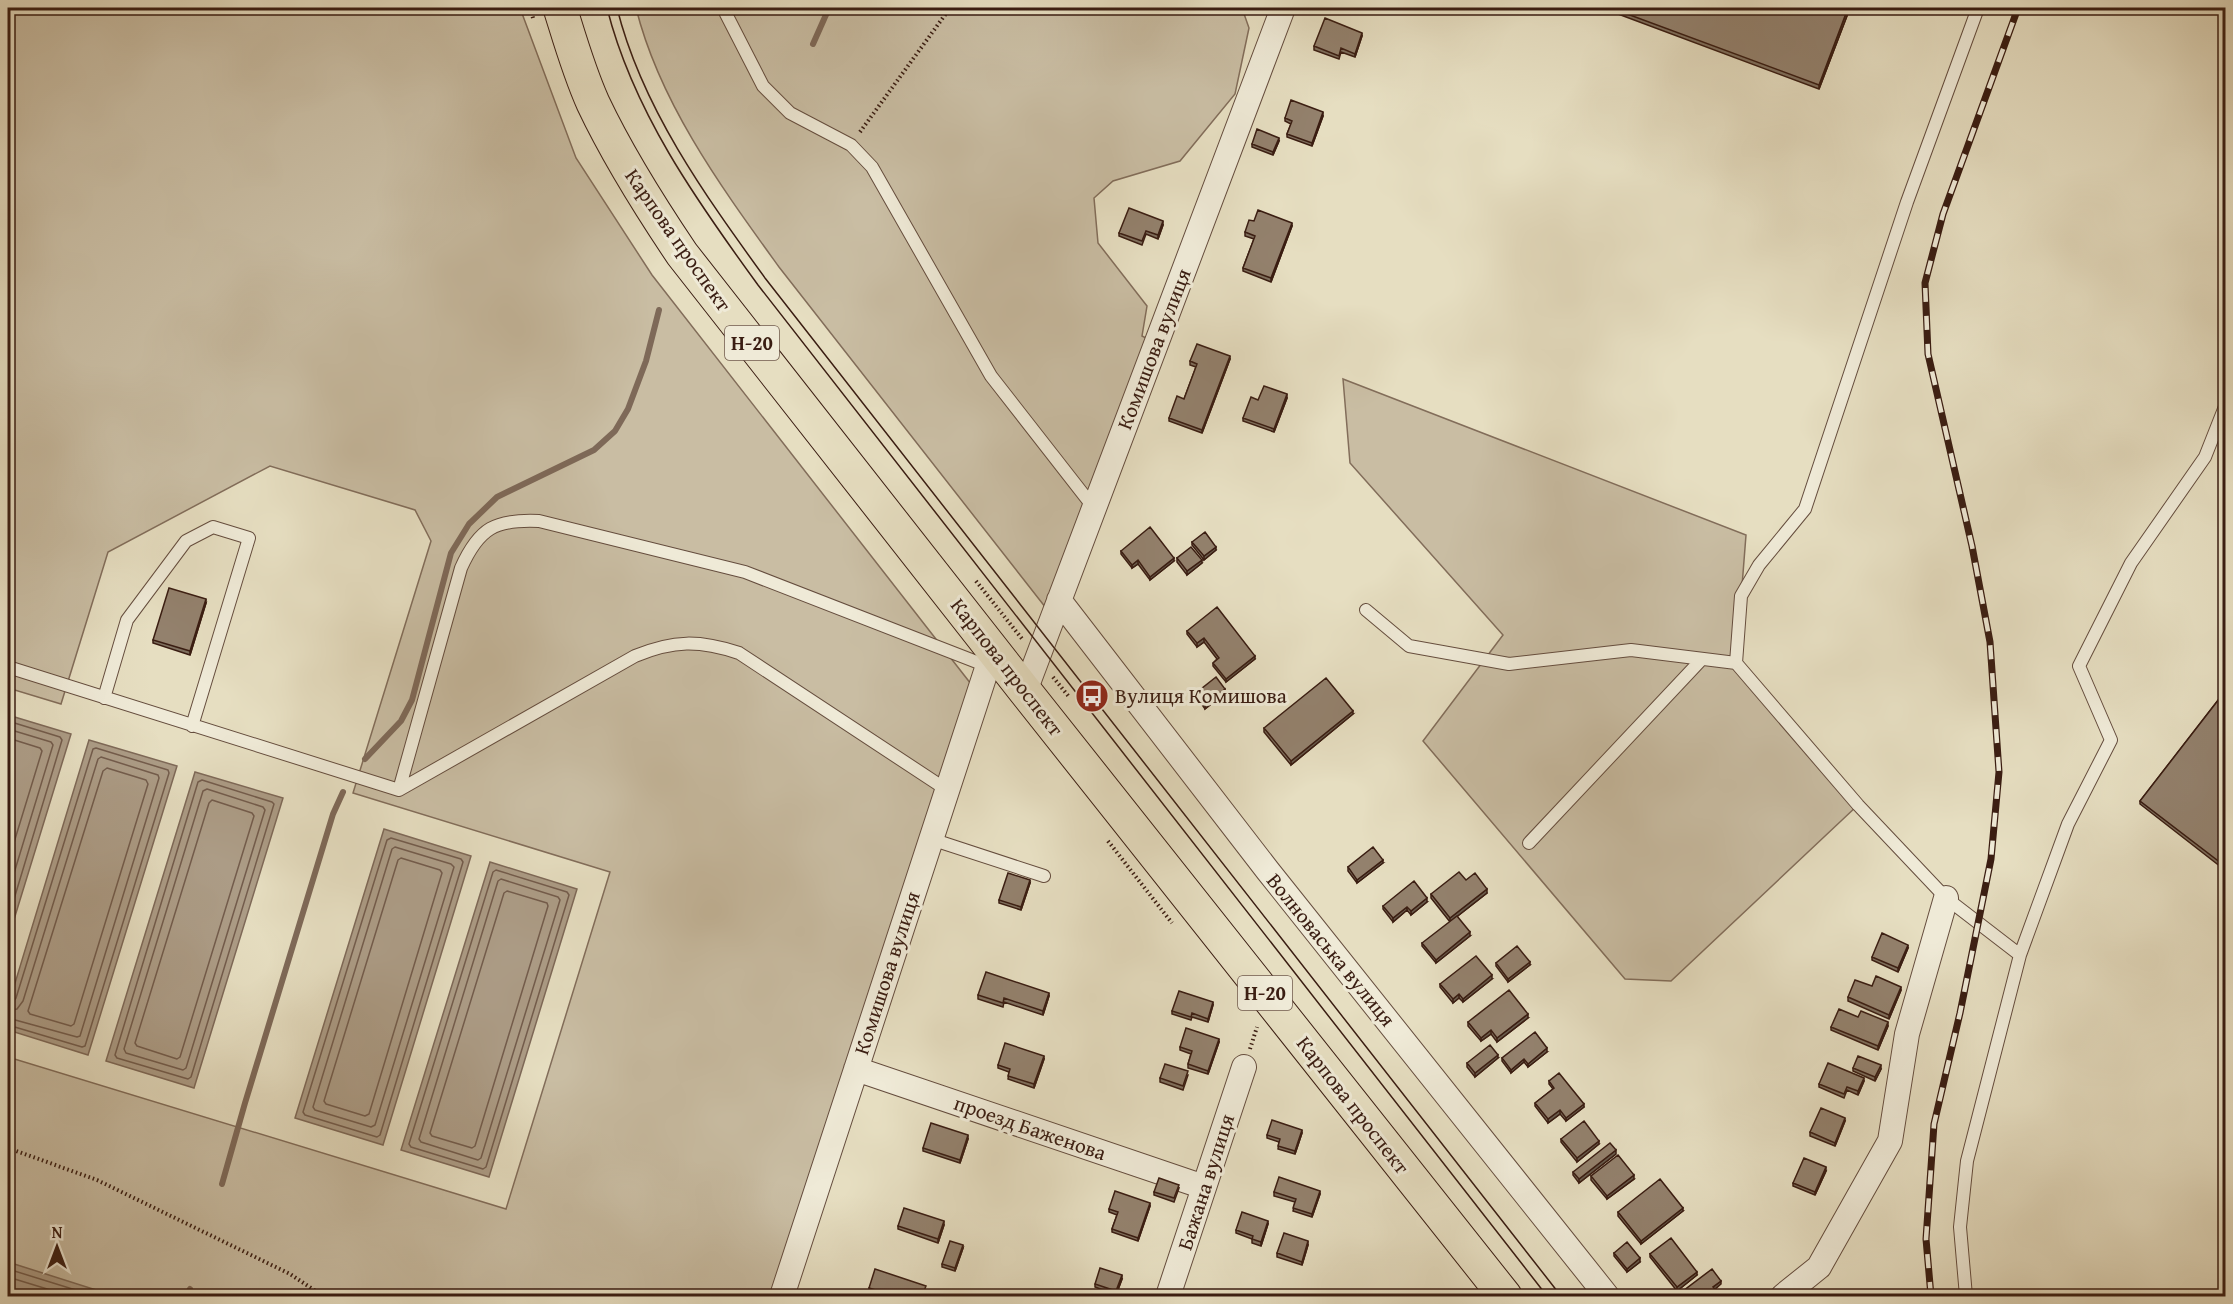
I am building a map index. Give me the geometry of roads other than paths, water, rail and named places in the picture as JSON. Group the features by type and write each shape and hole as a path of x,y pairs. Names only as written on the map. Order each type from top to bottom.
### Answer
{"main road":[{"name":"Карпова проспект","path":"560,8 593,102 617,151 682,254 990,658 1037,681 1505,1296"}],"street":[{"name":"Комишова вулиця","path":"1037,681 1059,600 1283,8"},
{"name":"Волноваська вулиця","path":"1059,600 1268,871 1607,1296"},
{"name":"Комишова вулиця","path":"782,1296 990,658"},
{"path":"1784,1296 1819,1267 1890,1141 1907,1034 1946,898"},
{"name":"Бажана вулиця","path":"1168,1296 1244,1067"},
{"name":"проезд Баженова","path":"856,1069 1204,1187"}],"lane":[{"path":"723,8 764,86 790,113 851,145 872,166 991,376 1094,508"},
{"path":"1736,663 1741,596 1760,565 1805,509 1907,202 1978,8"},
{"path":"1966,1296 1960,1227 1967,1161 2020,955 2068,824 2111,740 2079,666 2131,563 2205,457 2226,404"},
{"path":"399,790 461,568 471,545 477,539 490,528 514,520 539,522 745,572 990,658"},
{"path":"104,698 127,620 186,541 213,526 249,538 192,726"},
{"path":"1366,610 1409,645 1509,664 1631,650 1736,663 1858,804 1946,898 2020,955"},
{"path":"8,667 399,790 635,656 660,646 687,642 714,645 739,653 947,790"},
{"path":"1529,843 1702,659"},
{"path":"931,839 1044,876"}],"water":[{"path":"8,715 71,734 8,939"},
{"path":"89,740 177,766 88,1055 8,1030 8,1006"},
{"path":"195,772 283,798 194,1088 106,1061"},
{"path":"384,829 471,856 383,1145 295,1118"},
{"path":"490,862 577,889 489,1177 401,1150"},
{"path":"8,1262 115,1296 8,1296"}],"waterway":[{"path":"813,44 829,8"},
{"path":"365,759 401,721 412,700 451,553 469,524 497,497 594,450 615,431 628,409 646,361 659,310"},
{"path":"222,1184 333,814 343,792"},
{"path":"186,1296 190,1289"}],"tram line":[{"path":"607,8 618,46 633,83 669,153 712,220 758,285 1547,1296"},
{"path":"617,8 642,81 659,115 698,182 765,278 1561,1296"}],"railway":[{"path":"1931,1296 1926,1239 1934,1124 1960,1013 1991,859 1999,772 1990,642 1972,546 1928,354 1925,283 1943,214 2018,8"}],"place":[{"name":"Вулиця Комишова","path":"1092,696"}]}
